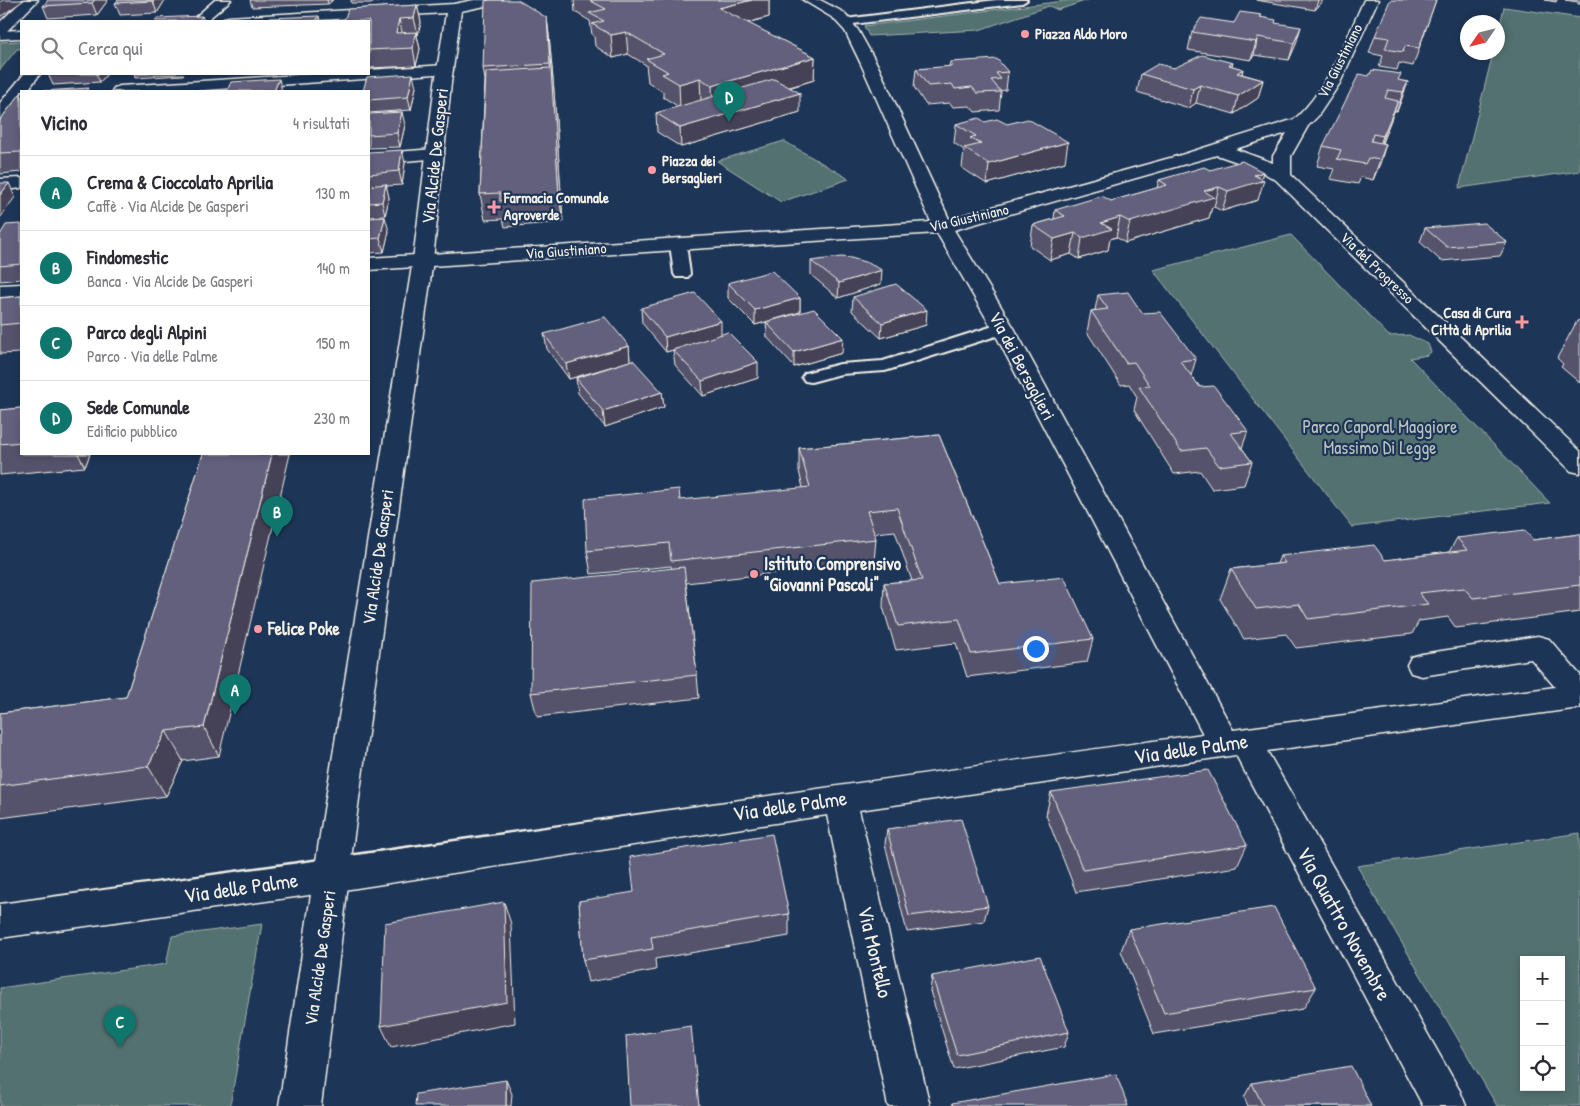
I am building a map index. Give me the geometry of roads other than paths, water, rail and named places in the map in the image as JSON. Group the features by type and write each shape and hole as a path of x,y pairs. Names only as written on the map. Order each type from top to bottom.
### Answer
{"street":[{"path":"0,30 31,0"},
{"path":"199,20 224,0"},
{"path":"242,20 495,0"},
{"name":"Via dei Bersaglieri","path":"810,0 833,12 845,22 869,64 943,227 1243,742"},
{"name":"Via Giustiniano","path":"370,264 943,227 1217,149 1301,123 1312,115 1336,76 1371,0"},
{"name":"Via Alcide De Gasperi","path":"300,1106 331,876 423,260 445,70 457,4"},
{"path":"0,35 20,34"},
{"path":"370,75 445,70"},
{"path":"0,114 31,75"},
{"path":"135,90 368,75"},
{"path":"1282,176 1282,156 1301,123"},
{"name":"Via del Progresso","path":"1217,149 1263,164 1282,176 1580,465"},
{"path":"370,159 435,154"},
{"path":"0,185 20,183"},
{"path":"0,291 20,290"},
{"path":"1422,665 1538,647 1580,696"},
{"name":"Via delle Palme","path":"0,921 331,876 840,799 1580,696"},
{"name":"Via Quattro Novembre","path":"1243,742 1445,1106"},
{"name":"Via Montello","path":"840,799 909,1106"}],"lane":[{"path":"845,22 1022,0"},
{"path":"678,244 682,274"},
{"path":"811,377 840,369 885,366 1003,328"}],"place":[{"name":"Piazza Aldo Moro","path":"1025,34"},
{"name":"Sede Comunale","path":"729,122"},
{"name":"Piazza dei Bersaglieri","path":"652,170"},
{"name":"Farmacia Comunale Agroverde","path":"494,207"},
{"name":"Casa di Cura Città di Aprilia","path":"1522,322"},
{"name":"Findomestic","path":"277,537"},
{"name":"Istituto Comprensivo \"Giovanni Pascoli\"","path":"754,574"},
{"name":"Felice Poke","path":"258,629"},
{"name":"Crema & Cioccolato Aprilia","path":"235,715"},
{"name":"Parco degli Alpini","path":"120,1047"}],"park label":[{"name":"Parco Caporal Maggiore Massimo Di Legge","path":"1380,437"}]}
